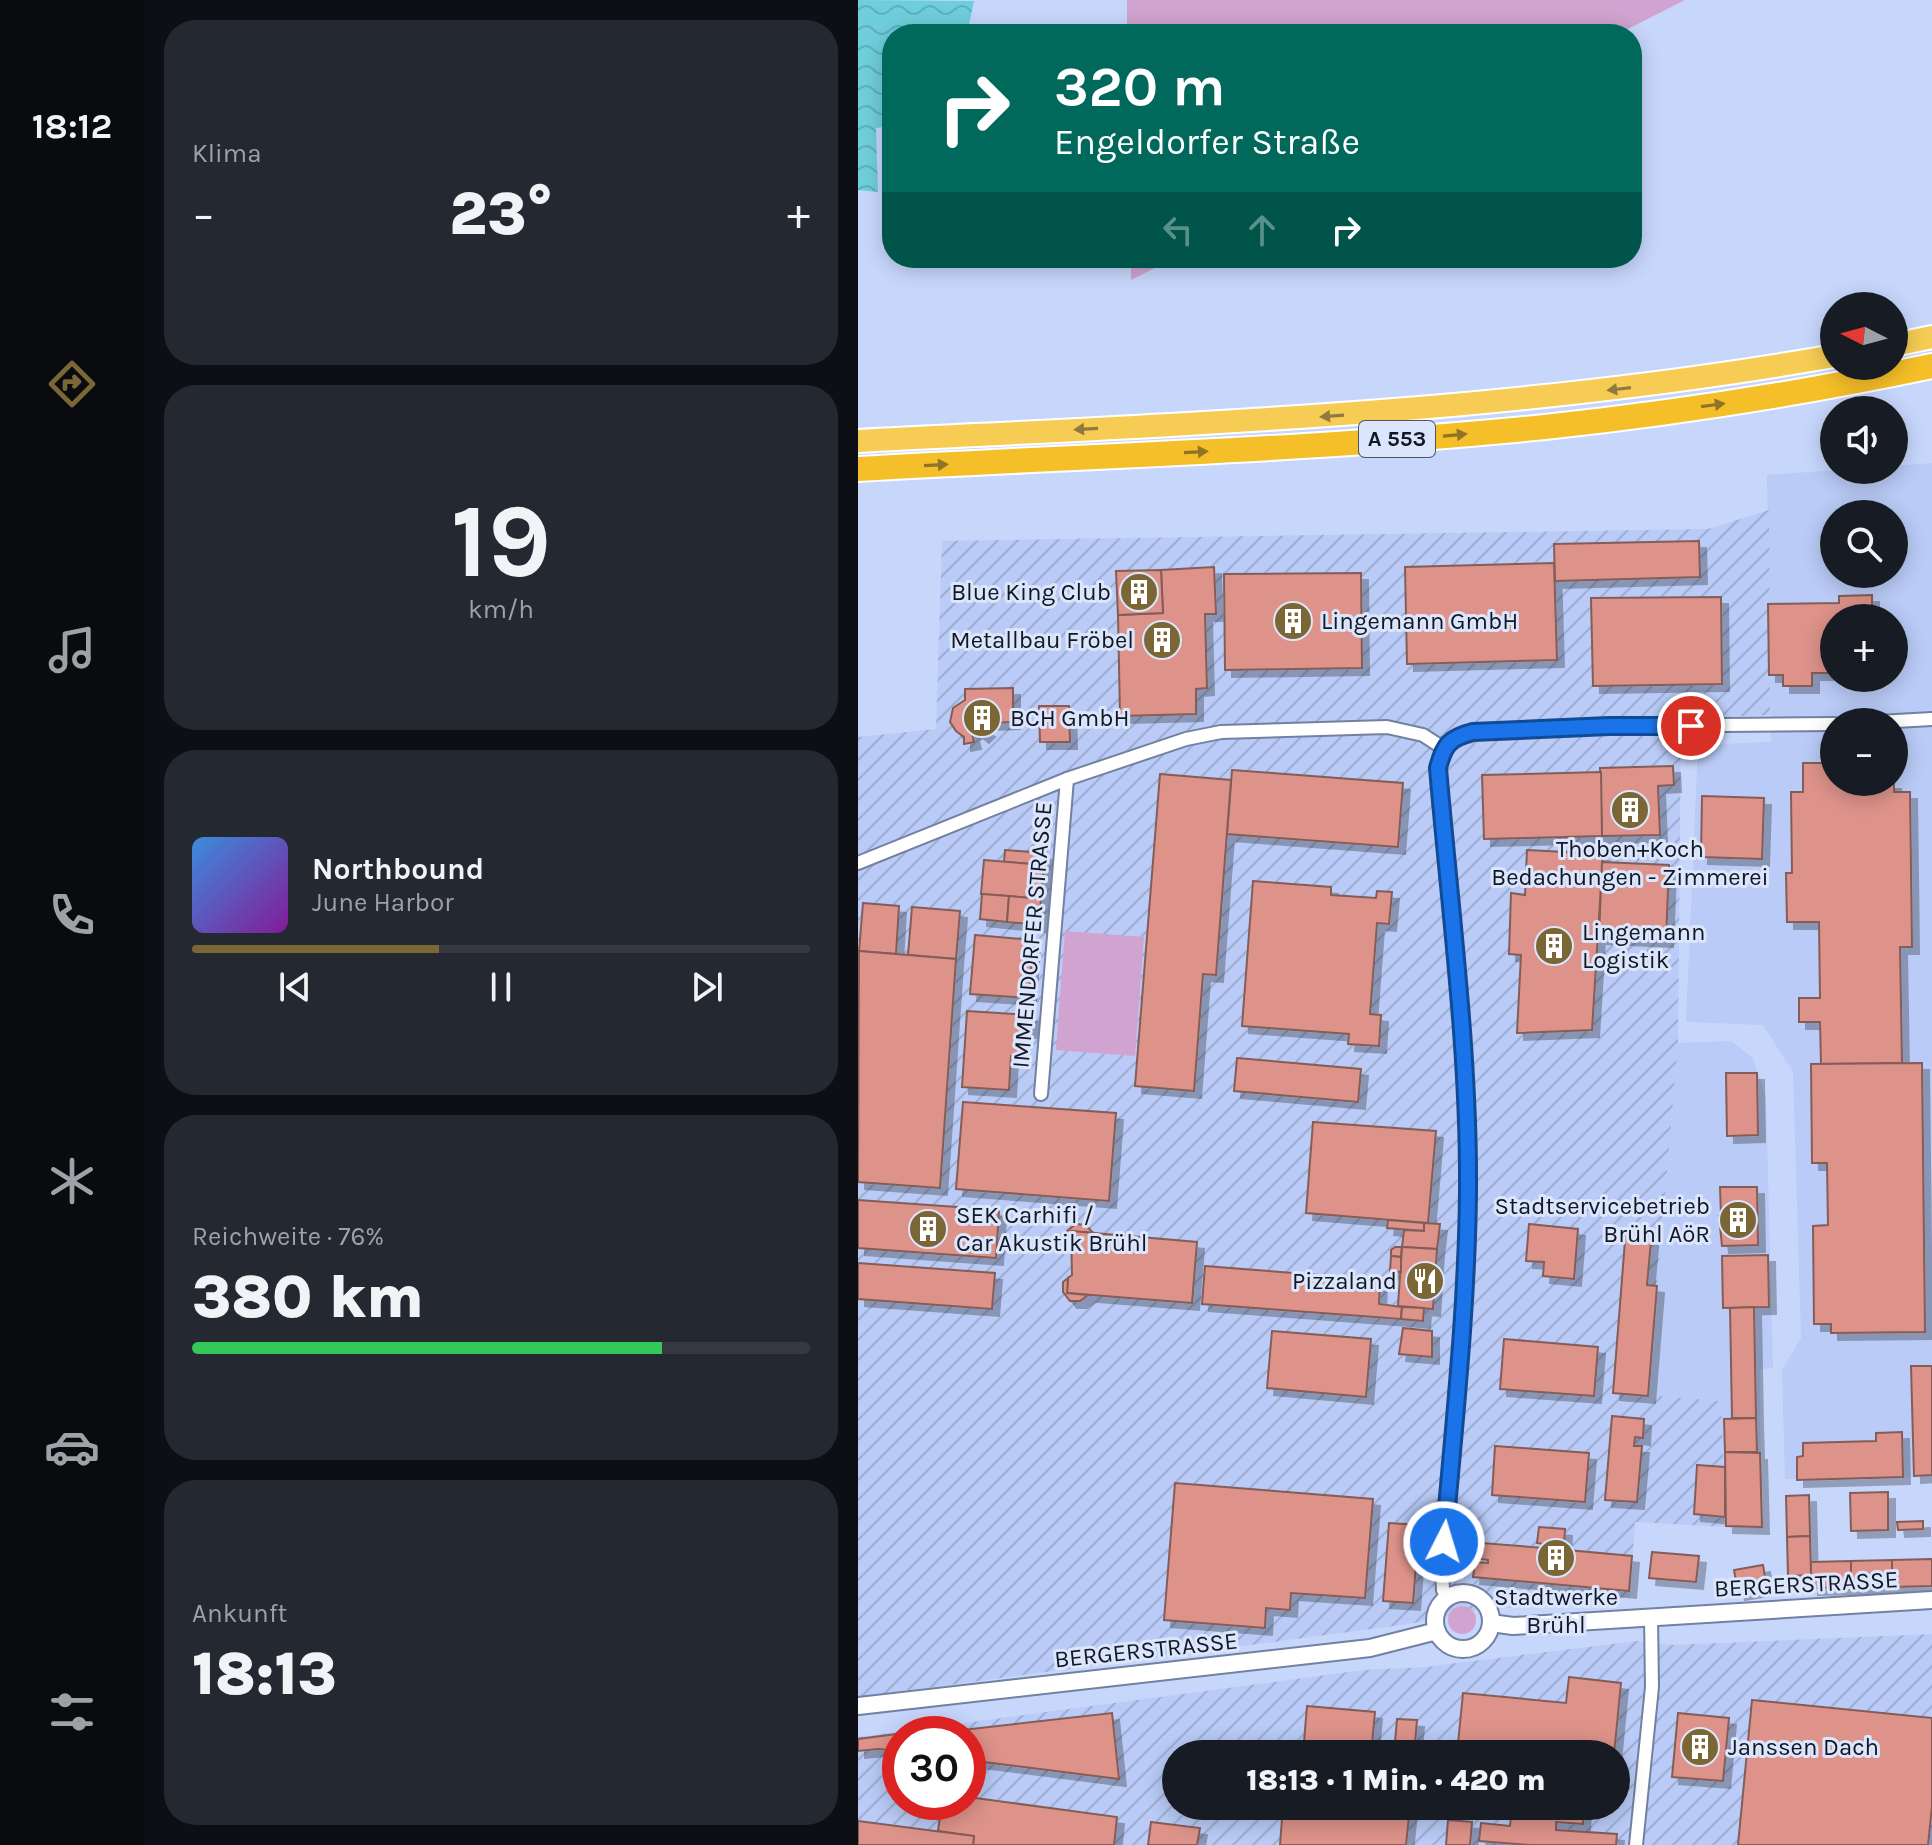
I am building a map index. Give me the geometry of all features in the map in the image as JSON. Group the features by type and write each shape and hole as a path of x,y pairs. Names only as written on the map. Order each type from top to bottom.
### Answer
{"highway":[{"path":"1908,342 1932,337"},
{"name":"A 553","path":"858,441 1473,405 1686,381 1820,358"},
{"name":"A 553","path":"858,469 1325,445 1519,429 1714,405 1932,366"}],"street":[{"path":"1908,720 1932,719"},
{"path":"1447,1598 1443,1590 1442,1570 1460,1348 1468,1191 1464,1053 1438,768 1443,748 1458,736 1473,732 1609,726 1820,724"},
{"name":"IMMENDORFER STRASSE","path":"858,863 1067,779 1186,739 1221,732 1387,727 1423,735 1443,748"},
{"name":"IMMENDORFER STRASSE","path":"1041,1094 1067,779"},
{"path":"1457,1594 1477,1597 1485,1604 1491,1623 1482,1642 1463,1649 1446,1644 1437,1631 1435,1616 1447,1598 1457,1594"},
{"name":"BERGERSTRASSE","path":"1491,1623 1513,1626 1932,1600"},
{"path":"1636,1845 1652,1687 1651,1617"},
{"name":"BERGERSTRASSE","path":"858,1706 1355,1650 1437,1631"}],"shaded area":[{"path":"1127,0 1685,0 1638,24 1127,24"},
{"path":"1131,268 1155,268 1131,280"},
{"path":"1932,463 1932,1477 1785,1479 1782,1370 1801,1338 1793,1072 1763,1025 1686,1022 1698,745 1771,742 1767,475 1820,471 1820,484 1908,484 1908,465"},
{"path":"1769,510 1770,715 1681,719 1678,1043 1648,1395 1721,1401 1726,1527 1635,1522 1630,1597 1478,1610 1409,1624 858,1697 858,737 936,729 942,541 1708,529"},
{"path":"1065,931 1144,937 1135,1056 1056,1050"},
{"path":"1731,1041 1753,1058 1766,1098 1773,1368 1760,1369 1761,1529 1726,1527 1721,1401 1648,1396 1678,1043"},
{"path":"1462,1606 1472,1610 1476,1620 1472,1630 1462,1634 1452,1630 1448,1620 1452,1610"},
{"path":"1932,1634 1932,1845 858,1845 858,1737 882,1734 882,1820 986,1820 986,1720 1364,1670 1425,1667 1637,1641 1672,1645"}],"water":[{"path":"858,0 974,1 969,24 882,24 882,127 876,128 878,192 858,190"}],"building":[{"path":"1699,541 1700,577 1555,581 1554,544"},
{"path":"1554,563 1557,660 1407,664 1405,567"},
{"name":"Metallbau Fröbel","path":"1214,567 1216,614 1205,614 1207,688 1196,689 1196,714 1120,716 1118,615 1163,613 1161,570"},
{"name":"Blue King Club","path":"1161,570 1163,613 1118,615 1116,571"},
{"name":"Lingemann GmbH","path":"1361,573 1362,668 1225,670 1224,574"},
{"path":"1872,595 1872,604 1820,604 1820,673 1812,673 1812,686 1783,686 1783,675 1769,675 1768,604 1839,603 1839,596"},
{"path":"1721,597 1722,684 1593,686 1591,598"},
{"name":"BCH GmbH","path":"1013,688 1013,722 985,723 983,727 988,730 982,736 976,731 972,734 974,742 964,744 964,737 950,722 953,708 965,700 965,689"},
{"path":"1039,706 1069,706 1070,742 1040,742"},
{"path":"1803,763 1820,763 1820,796 1908,796 1910,792 1912,947 1900,947 1902,1063 1821,1064 1820,1022 1799,1022 1799,998 1820,998 1819,922 1787,922 1786,873 1792,873 1791,792 1803,792"},
{"name":"Thoben+Koch Bedachungen - Zimmerei","path":"1673,766 1674,785 1658,786 1660,835 1602,836 1600,768"},
{"path":"1232,770 1403,783 1398,847 1227,834"},
{"path":"1601,772 1602,836 1484,839 1482,775"},
{"path":"1160,774 1231,780 1216,975 1203,974 1194,1091 1135,1086"},
{"path":"1702,796 1764,798 1762,859 1701,857"},
{"path":"1005,850 1045,853 1044,865 1004,862"},
{"name":"Lingemann Logistik","path":"1527,850 1603,854 1592,1030 1517,1033 1521,955 1509,954 1511,893 1525,895"},
{"path":"984,860 1044,865 1041,899 981,894"},
{"path":"1602,862 1669,865 1666,940 1599,937"},
{"path":"1253,881 1331,887 1331,895 1376,898 1377,891 1392,892 1389,924 1377,923 1370,1014 1381,1015 1379,1046 1348,1044 1349,1034 1242,1026"},
{"path":"982,894 1009,896 1007,922 980,919"},
{"path":"1009,896 1041,899 1039,925 1007,922"},
{"path":"863,903 899,906 896,954 859,951"},
{"path":"912,907 960,911 956,959 908,955"},
{"path":"975,935 1033,940 1029,998 970,994"},
{"path":"859,951 956,959 940,1188 858,1182"},
{"path":"967,1011 1032,1015 1030,1031 1023,1031 1022,1056 1011,1056 1009,1090 962,1087"},
{"path":"1237,1058 1361,1069 1358,1102 1234,1091"},
{"path":"1922,1063 1925,1332 1831,1333 1831,1324 1814,1324 1813,1226 1828,1225 1827,1163 1812,1163 1811,1064"},
{"path":"1726,1073 1757,1073 1758,1135 1727,1136"},
{"path":"963,1102 1116,1113 1109,1201 956,1189"},
{"path":"1313,1122 1436,1131 1428,1223 1306,1213"},
{"name":"Stadtservicebetrieb Brühl AöR","path":"1720,1187 1757,1187 1758,1245 1722,1246"},
{"name":"SEK Carhifi / Car Akustik Brühl","path":"858,1200 999,1210 996,1258 858,1248"},
{"path":"1388,1220 1424,1223 1424,1231 1387,1228"},
{"path":"1424,1223 1440,1224 1437,1249 1402,1247 1404,1230 1424,1231"},
{"path":"1076,1224 1086,1225 1093,1233 1071,1231 1070,1246 1067,1231"},
{"path":"1529,1224 1578,1229 1574,1279 1543,1276 1544,1262 1526,1261"},
{"path":"1626,1228 1652,1230 1647,1285 1657,1286 1648,1396 1613,1393"},
{"path":"1071,1231 1197,1242 1192,1303 1067,1293 1068,1278 1072,1275"},
{"path":"1402,1247 1401,1257 1391,1256 1391,1250"},
{"path":"1402,1247 1437,1249 1433,1309 1398,1306"},
{"path":"1768,1255 1769,1307 1723,1308 1722,1256"},
{"path":"1391,1256 1401,1257 1401,1272 1390,1271"},
{"path":"858,1263 995,1273 992,1309 858,1299"},
{"path":"1205,1266 1380,1280 1379,1304 1402,1307 1401,1319 1202,1304"},
{"path":"1068,1278 1067,1293 1088,1295 1080,1301 1070,1301 1063,1292 1063,1282"},
{"path":"1402,1307 1424,1308 1423,1321 1401,1319"},
{"path":"1754,1307 1756,1418 1732,1418 1730,1308"},
{"path":"1403,1328 1432,1331 1432,1357 1399,1354"},
{"path":"1272,1331 1371,1339 1366,1397 1267,1388"},
{"path":"1504,1339 1598,1347 1594,1396 1500,1389"},
{"path":"1911,1366 1932,1366 1932,1475 1914,1476"},
{"path":"1612,1416 1644,1419 1643,1438 1635,1437 1634,1446 1642,1446 1637,1502 1605,1500"},
{"path":"1756,1418 1757,1452 1725,1452 1724,1419"},
{"path":"1902,1432 1903,1477 1797,1480 1797,1457 1803,1456 1803,1443 1876,1441 1876,1433"},
{"path":"1495,1446 1589,1453 1585,1502 1492,1495"},
{"path":"1725,1452 1760,1453 1762,1527 1726,1526"},
{"path":"1697,1465 1725,1467 1725,1517 1694,1514"},
{"path":"1175,1483 1373,1499 1365,1598 1291,1593 1290,1610 1266,1608 1265,1628 1164,1620"},
{"path":"1888,1492 1888,1530 1851,1531 1850,1493"},
{"path":"1809,1495 1810,1536 1787,1537 1786,1496"},
{"path":"1923,1521 1923,1529 1898,1530 1897,1522"},
{"path":"1389,1523 1419,1525 1413,1603 1383,1601"},
{"name":"Stadtwerke Brühl","path":"1539,1527 1565,1529 1564,1545 1557,1545 1557,1549 1632,1556 1629,1591 1473,1577 1475,1562 1488,1563 1488,1560 1480,1559 1482,1543 1543,1548 1543,1544 1537,1543"},
{"path":"1810,1536 1811,1575 1788,1576 1787,1537"},
{"path":"1652,1552 1699,1556 1696,1582 1649,1578"},
{"path":"1932,1559 1932,1586 1892,1587 1892,1560"},
{"path":"1892,1560 1892,1587 1851,1587 1851,1561"},
{"path":"1851,1561 1851,1587 1811,1588 1811,1562"},
{"path":"1763,1565 1767,1588 1738,1593 1734,1570"},
{"path":"1569,1677 1621,1683 1615,1740 1458,1740 1463,1693 1566,1703"},
{"path":"1752,1700 1932,1718 1932,1806 1928,1845 1738,1845"},
{"path":"1307,1706 1375,1712 1372,1740 1304,1740"},
{"path":"1112,1713 1119,1779 986,1762 986,1727"},
{"name":"Janssen Dach","path":"1678,1713 1729,1718 1723,1781 1672,1777"},
{"path":"1397,1719 1417,1720 1415,1740 1395,1740"},
{"path":"882,1736 882,1749 858,1751 858,1739"},
{"path":"986,1799 1117,1817 1114,1845 973,1845 974,1836 938,1831 940,1820 986,1820"},
{"path":"1282,1820 1409,1820 1406,1845 1280,1845"},
{"path":"1448,1820 1472,1822 1470,1845 1446,1845"},
{"path":"1511,1820 1583,1820 1583,1824 1556,1822 1556,1830 1617,1834 1616,1845 1530,1845 1479,1841 1481,1823 1510,1826"},
{"path":"858,1821 974,1836 973,1845 858,1845"},
{"path":"1151,1822 1200,1828 1197,1845 1148,1845"}],"place":[{"name":"Blue King Club","path":"1139,592"},
{"name":"Lingemann GmbH","path":"1293,621"},
{"name":"Metallbau Fröbel","path":"1162,640"},
{"name":"BCH GmbH","path":"982,718"},
{"name":"Thoben+Koch Bedachungen - Zimmerei","path":"1630,810"},
{"name":"Lingemann Logistik","path":"1554,946"},
{"name":"Stadtservicebetrieb Brühl AöR","path":"1738,1220"},
{"name":"SEK Carhifi / Car Akustik Brühl","path":"928,1229"},
{"name":"Pizzaland","path":"1425,1281"},
{"name":"Stadtwerke Brühl","path":"1556,1558"},
{"name":"Janssen Dach","path":"1700,1747"}],"route":[{"path":"1444,1542 1460,1348 1468,1191 1464,1053 1438,768 1443,748 1458,736 1473,732 1691,726"}]}
